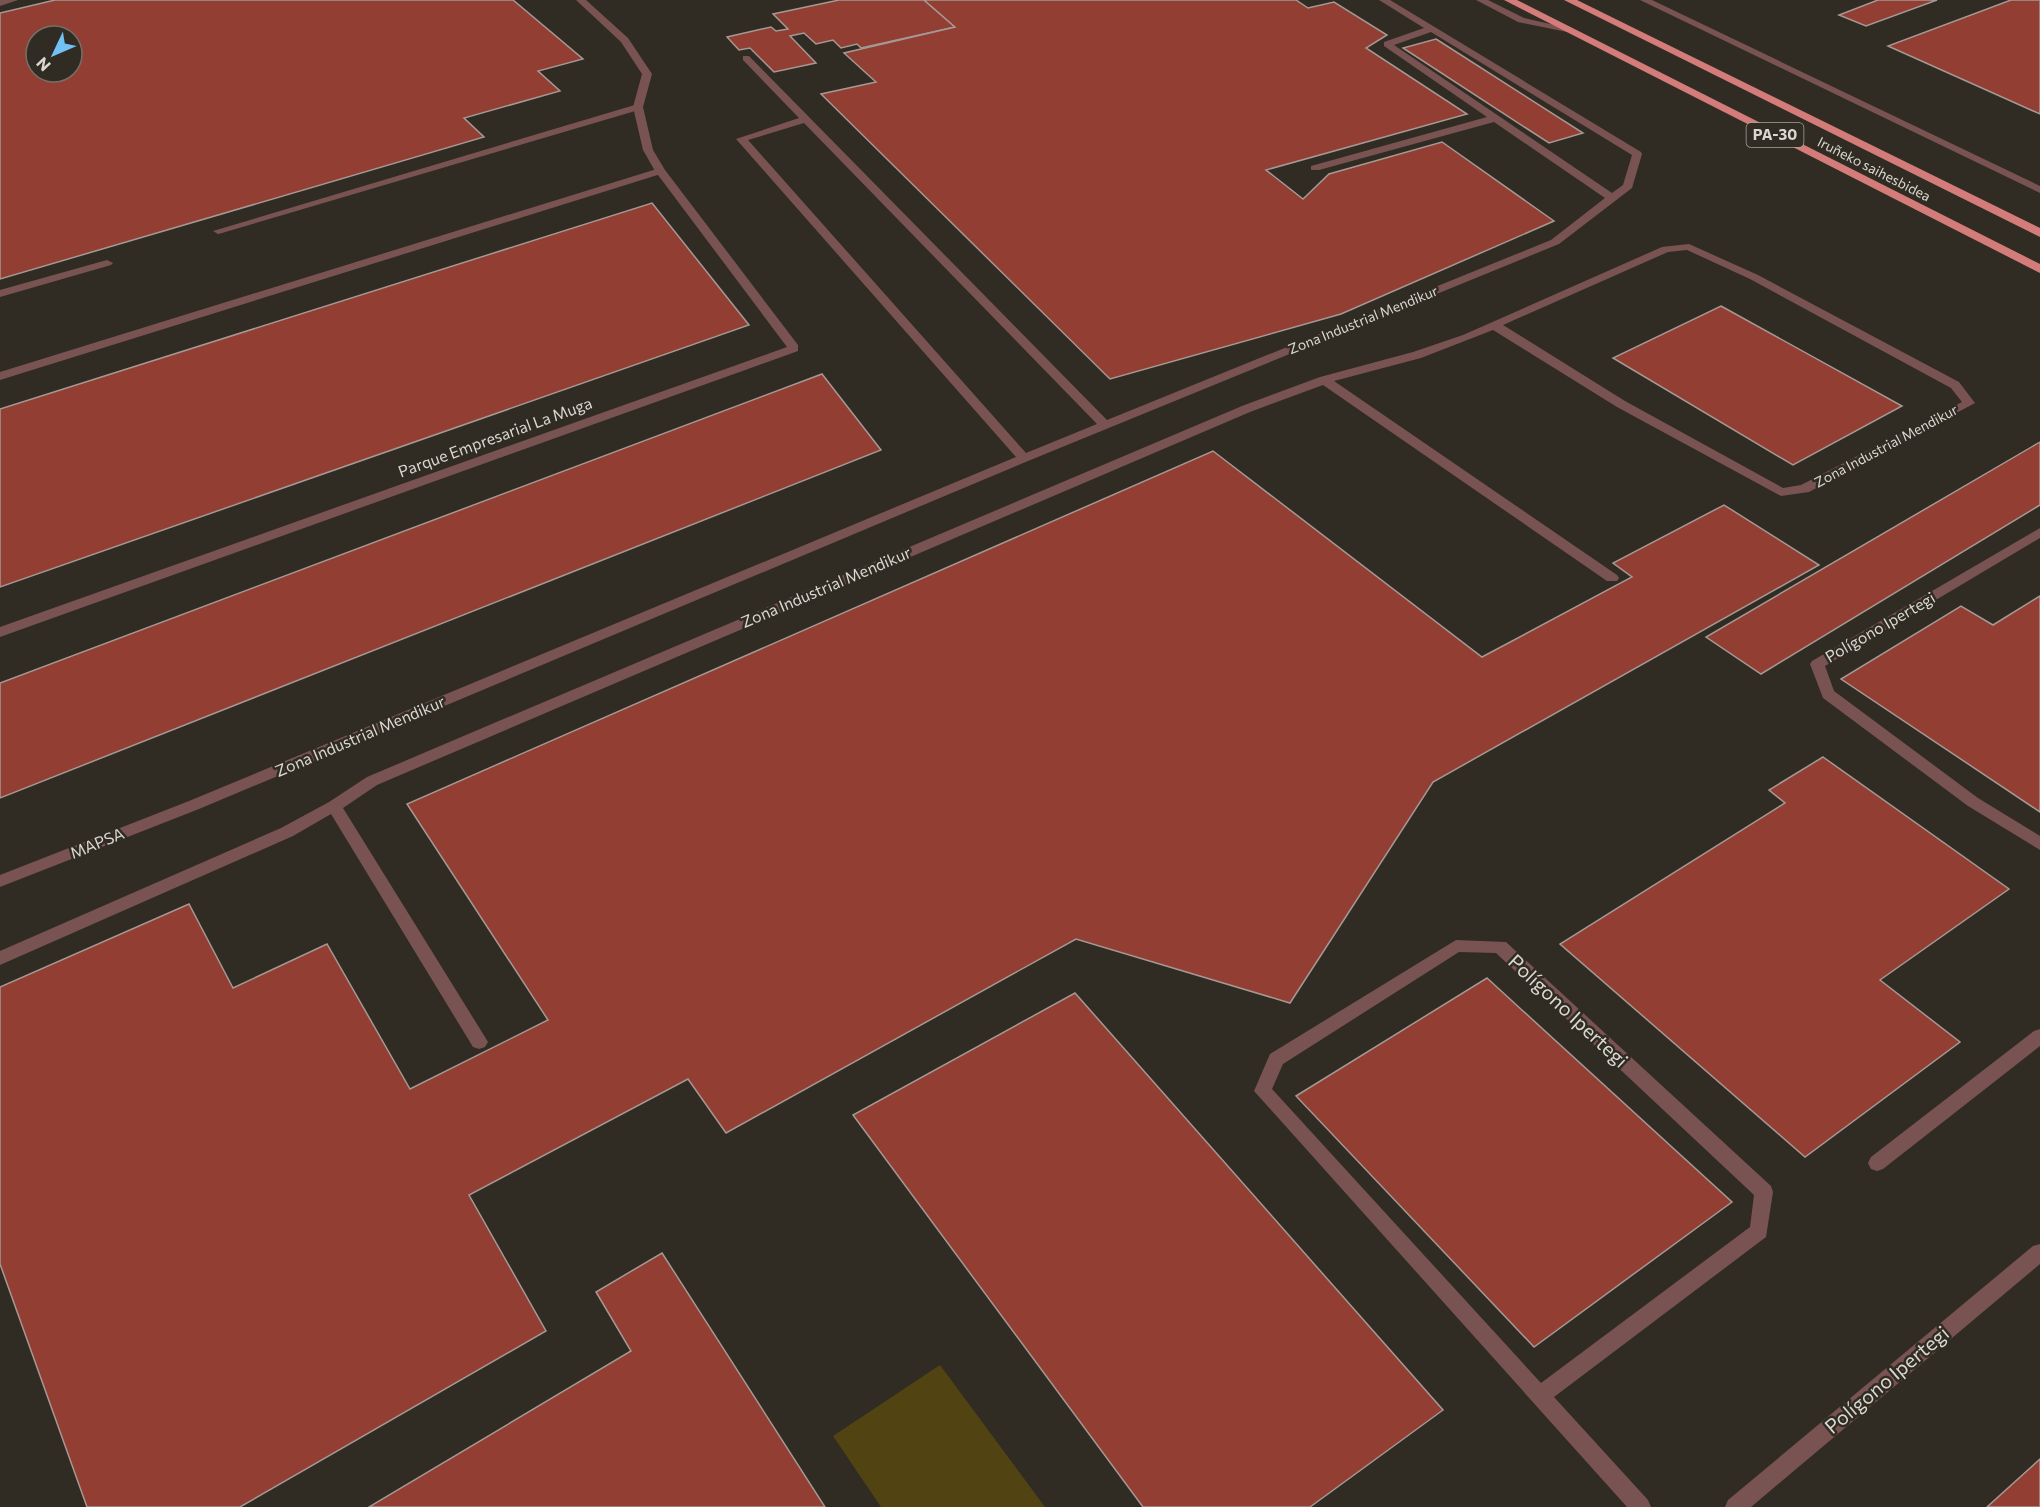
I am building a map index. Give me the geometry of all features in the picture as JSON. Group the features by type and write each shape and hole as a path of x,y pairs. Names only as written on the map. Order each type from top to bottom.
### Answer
{"highway":[{"name":"Iruñeko saihesbidea","path":"1509,0 2040,270"},
{"name":"Iruñeko saihesbidea","path":"1569,0 2040,233"}],"street":[{"path":"0,3 13,0"},
{"name":"Parque Empresarial La Muga","path":"0,632 794,348 660,171 648,150 638,107 647,74 625,40 581,0"},
{"name":"Zona Industrial Mendikur","path":"194,805 1024,458 1555,242 1628,186 1637,154 1384,0"},
{"name":"Iruñeko saihesbidea","path":"1481,0 1521,20 1567,29"},
{"path":"1645,0 2040,190"},
{"path":"1432,30 1387,44 1612,198"},
{"path":"746,58 1105,425"},
{"path":"218,231 638,107"},
{"path":"1315,168 1496,118"},
{"path":"806,119 741,139 1024,458"},
{"path":"0,376 660,171"},
{"name":"Zona Industrial Mendikur","path":"0,958 287,832 334,806 372,781 1246,409 1324,380 1417,355 1494,325 1666,249 1689,247 1754,277 1955,385 1969,403 1804,489 1781,492 1621,404 1494,325"},
{"path":"0,294 107,263"},
{"path":"1324,380 1612,578"},
{"name":"Polígono Ipertegi","path":"2040,532 1817,664 1828,694 1973,802 2040,844"},
{"name":"MAPSA","path":"0,881 194,805"},
{"path":"334,806 479,1042"},
{"name":"Polígono Ipertegi","path":"1540,1396 1759,1231 1764,1192 1500,947 1456,946 1276,1059 1263,1091 1540,1396 1641,1507"},
{"path":"1876,1163 2040,1036"},
{"name":"Polígono Ipertegi","path":"1735,1507 2040,1252"}],"shaded area":[{"path":"940,1365 1045,1507 881,1507 833,1436"}],"building":[{"path":"55,0 513,0 583,59 538,71 560,91 464,118 484,137 0,279 0,13"},
{"path":"839,0 924,0 955,27 861,48 857,44 841,48 833,40 816,44 804,33 790,36 816,63 774,72 750,48 739,50 727,37 771,27 776,31 788,29 773,14"},
{"path":"924,0 1296,0 1308,8 1334,2 1387,35 1366,48 1467,114 1266,170 1303,199 1329,174 1442,142 1554,221 1341,314 1110,379 821,94 876,82 844,53 955,27"},
{"path":"1878,0 1937,0 1866,26 1839,15"},
{"path":"2011,0 2040,0 2040,114 1888,46"},
{"path":"1436,39 1583,133 1549,143 1403,48"},
{"path":"652,203 749,325 0,587 0,409"},
{"path":"1721,306 1902,406 1793,465 1613,358"},
{"path":"822,374 881,450 0,798 0,683"},
{"path":"2040,442 2040,505 1761,674 1706,637"},
{"path":"1213,451 1482,657 1632,577 1613,563 1724,505 1819,565 1433,782 1290,1003 1076,939 726,1133 688,1079 469,1195 546,1331 240,1507 87,1507 0,1264 0,987 189,904 233,988 327,944 410,1089 548,1020 407,804"},
{"path":"2040,596 2040,812 1841,679 1961,606 1993,625"},
{"path":"1823,757 2009,889 1880,980 1960,1042 1805,1157 1560,944 1785,803 1769,790"},
{"path":"1487,978 1732,1202 1534,1347 1296,1096"},
{"path":"1075,993 1443,1410 1310,1507 1143,1507 853,1115"},
{"path":"662,1253 825,1507 369,1507 631,1351 596,1292"},
{"path":"2040,1459 2040,1507 1987,1507"}]}
